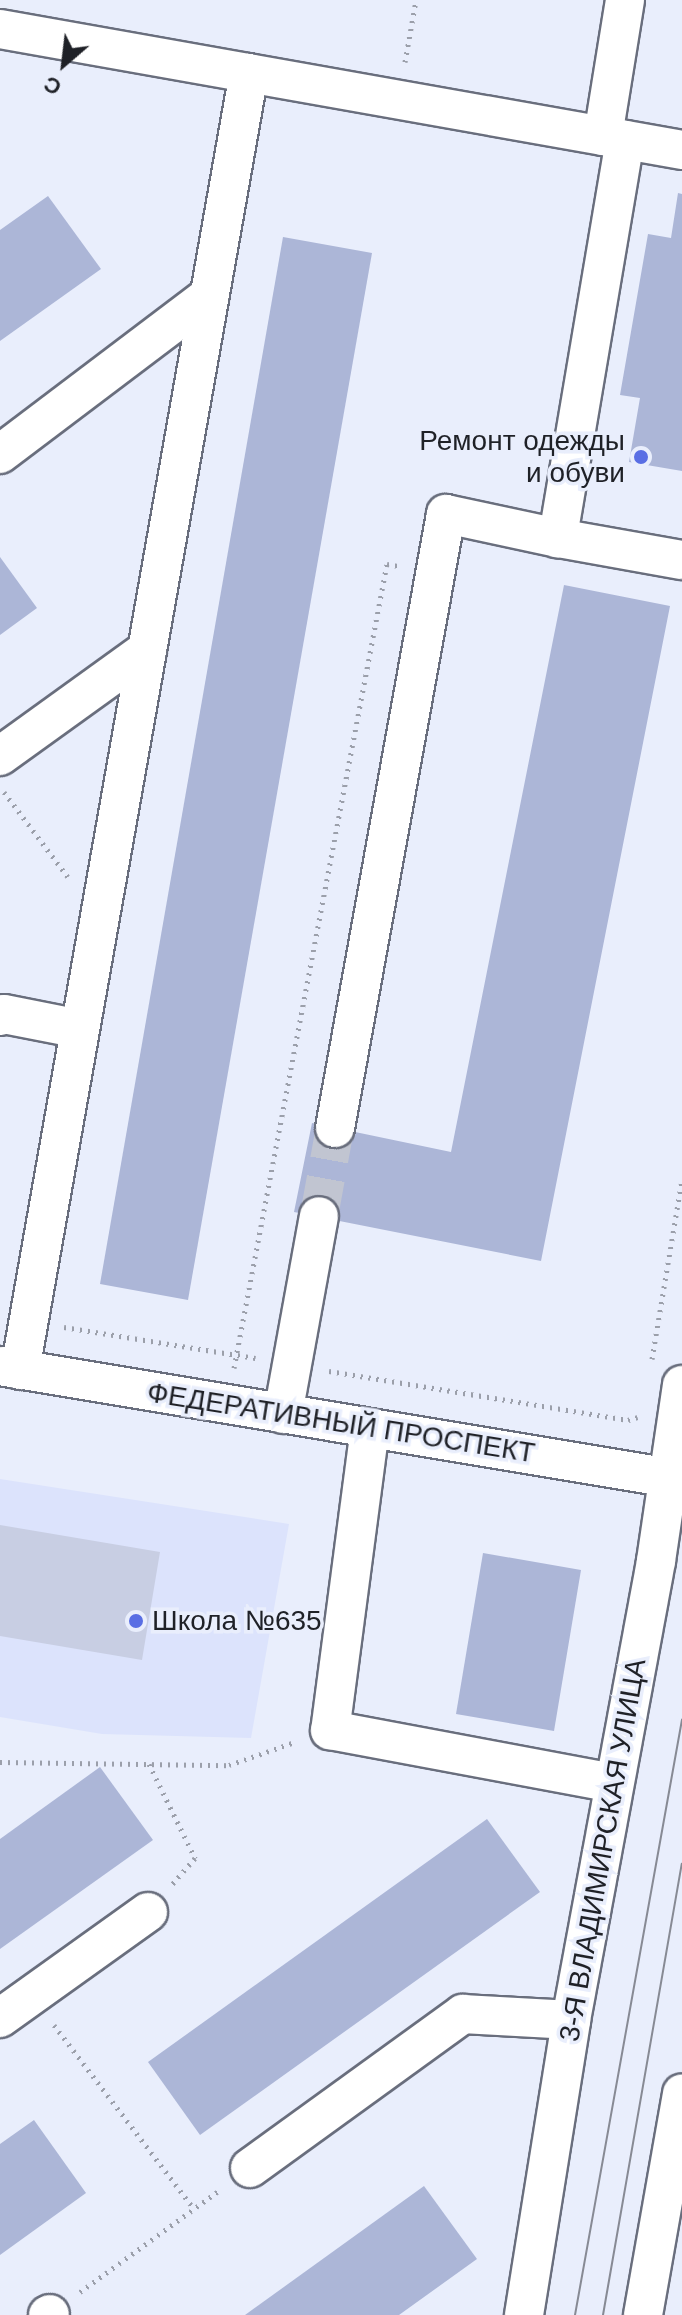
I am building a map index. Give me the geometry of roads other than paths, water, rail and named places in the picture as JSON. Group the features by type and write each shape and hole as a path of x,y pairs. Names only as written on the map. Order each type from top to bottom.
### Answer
{"street":[{"path":"558,538 614,138 625,0"},
{"path":"0,29 682,150"},
{"path":"10,1368 80,1029 249,73"},
{"path":"0,454 209,296"},
{"path":"335,1128 446,514 682,560"},
{"path":"0,756 147,650"},
{"path":"0,1016 4,1014 80,1029"},
{"path":"283,1414 319,1216"},
{"name":"ФЕДЕРАТИВНЫЙ ПРОСПЕКТ","path":"10,1368 675,1478"},
{"name":"3-Я ВЛАДИМИРСКАЯ УЛИЦА","path":"524,2315 571,2020 614,1783 675,1478 666,1378"},
{"path":"370,1428 330,1730 614,1783"},
{"path":"0,2018 148,1912"},
{"path":"250,2168 463,2014 571,2020"},
{"path":"643,2315 682,2093"}],"tunnel":[{"path":"319,1216 335,1128"}],"tram line":[{"path":"575,2315 682,1720"},
{"path":"603,2315 682,1864"}],"place":[{"name":"Ремонт одежды и обуви","path":"641,457"},
{"name":"Школа №635","path":"136,1621"}]}
